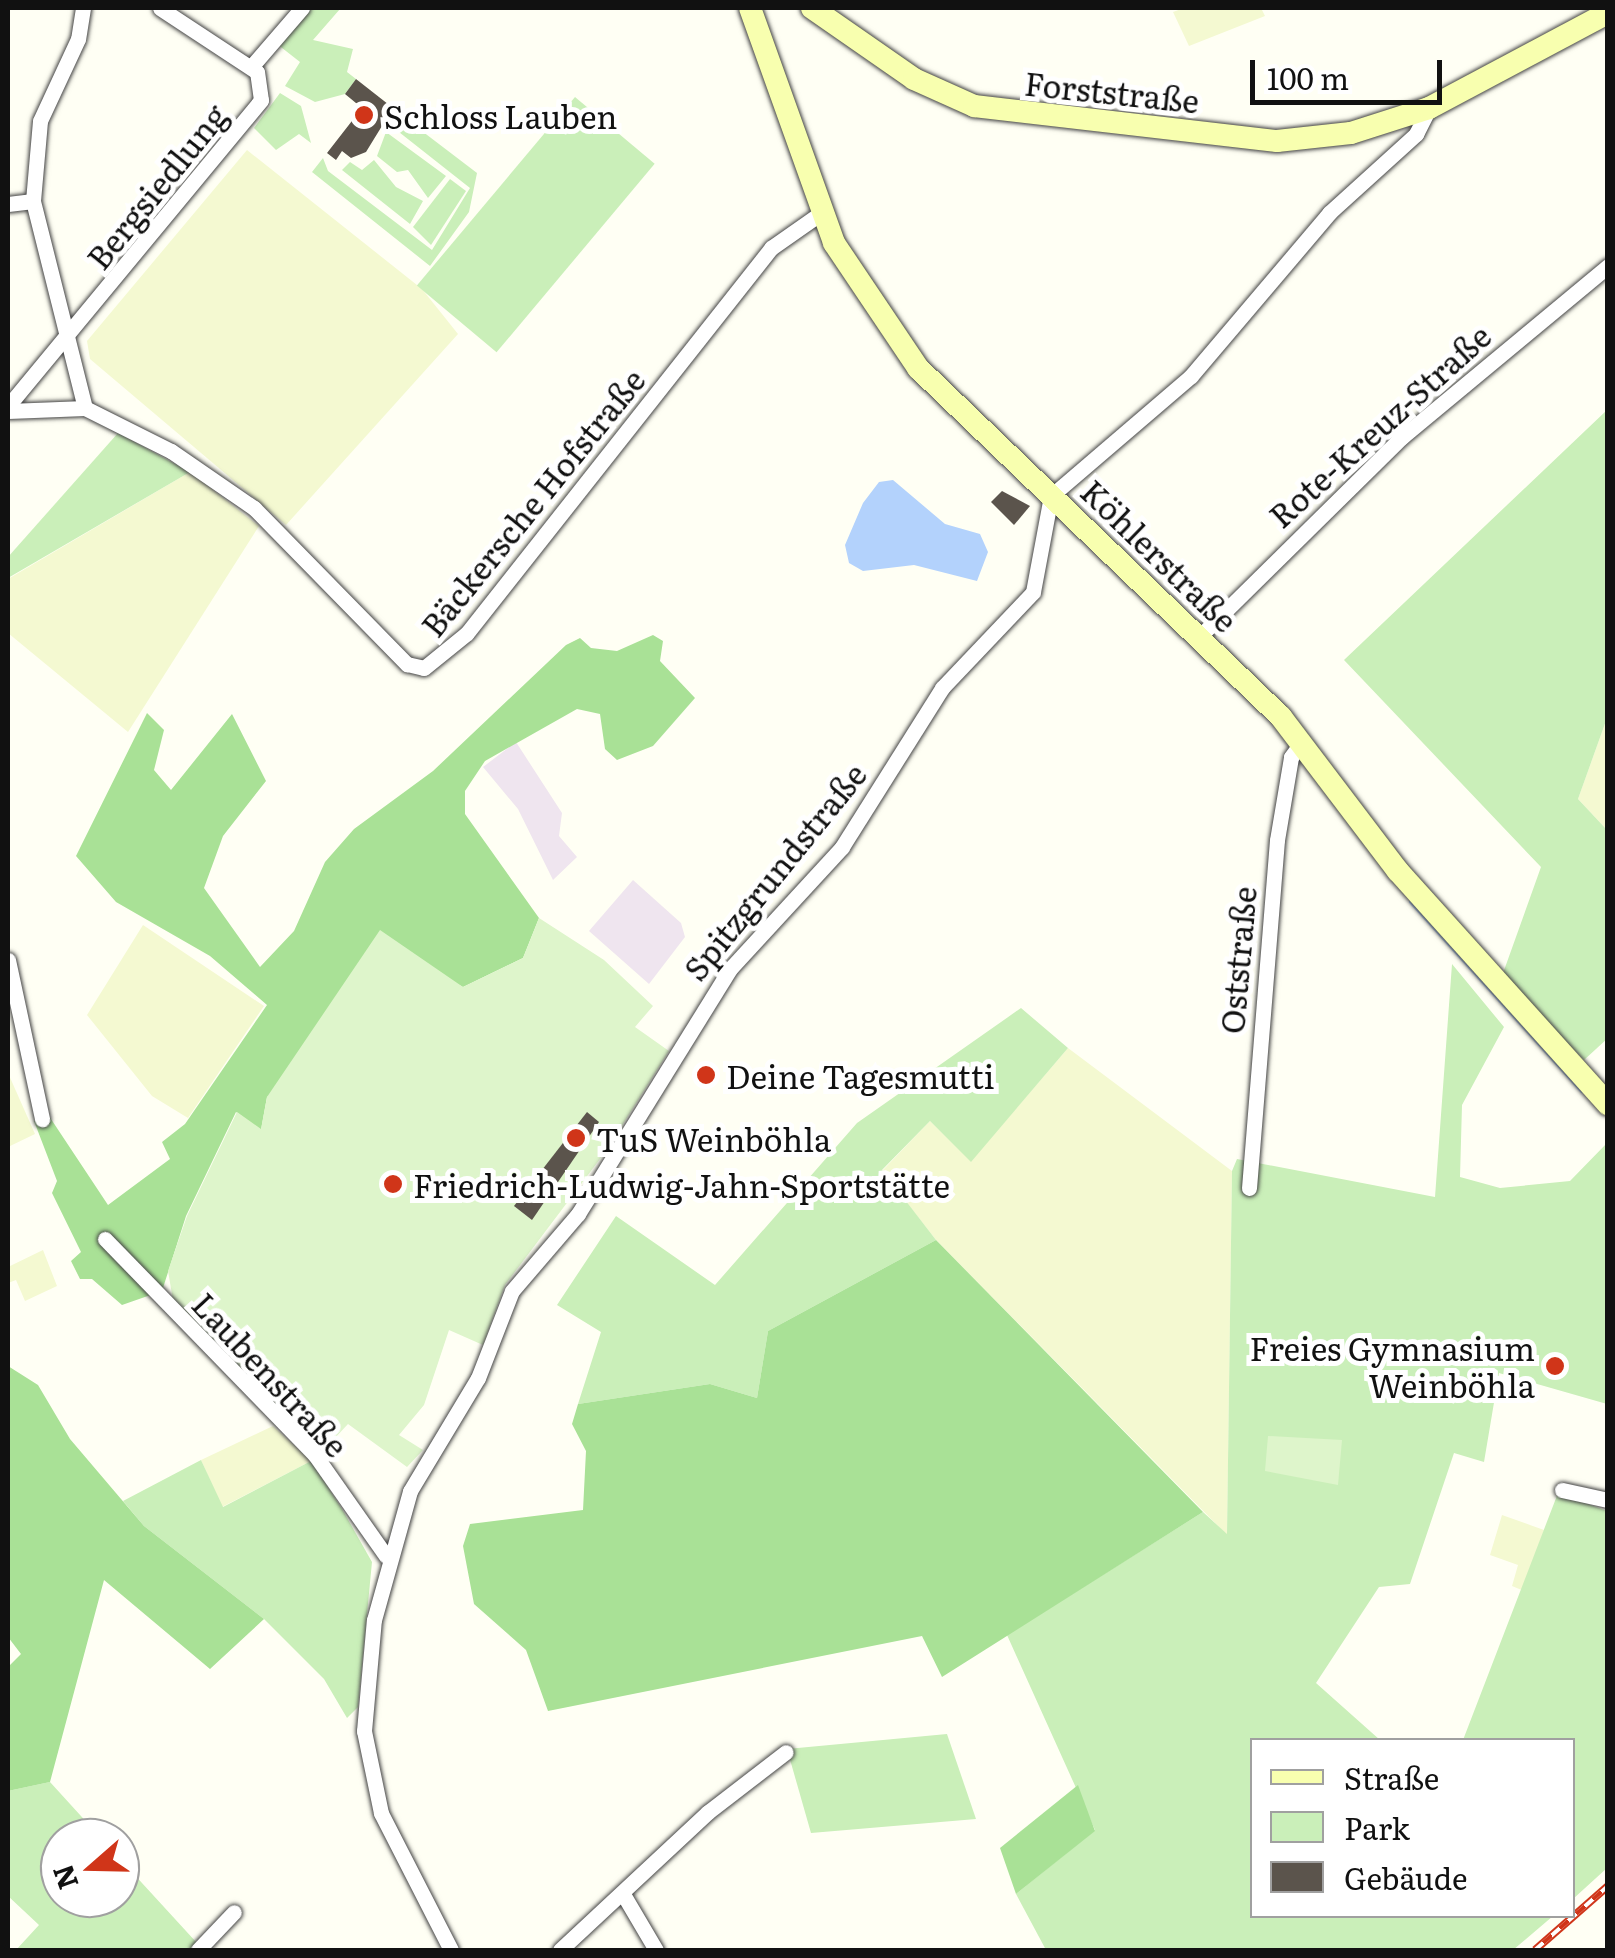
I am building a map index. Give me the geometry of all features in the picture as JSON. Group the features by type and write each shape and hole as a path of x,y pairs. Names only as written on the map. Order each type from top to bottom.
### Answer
{"street":[{"path":"83,8 78,39 40,121 33,201 85,408"},
{"path":"160,8 251,67 302,8"},
{"name":"Köhlerstraße","path":"750,8 821,213 849,272 918,368 1199,637 1302,742 1409,885 1608,1104"},
{"name":"Forststraße","path":"812,8 914,79 993,110 1291,141 1351,134 1429,108"},
{"path":"1051,496 1191,376 1329,213 1416,134 1429,108 1608,13"},
{"name":"Bergsiedlung","path":"69,336 253,111 263,85 251,67"},
{"path":"8,204 33,201"},
{"name":"Bäckersche Hofstraße","path":"8,408 85,408 171,452 254,508 407,664 424,668 466,633 771,248 821,213"},
{"name":"Rote-Kreuz-Straße","path":"1199,637 1402,437 1608,266"},
{"path":"8,408 69,336"},
{"name":"Spitzgrundstraße","path":"451,1950 381,1813 364,1731 386,1556 416,1478 478,1378 516,1285 578,1214 729,970 842,846 885,790 942,688 1033,592 1051,496"},
{"name":"Oststraße","path":"1249,1188 1277,840 1291,757 1302,742"},
{"path":"8,960 42,1119"},
{"name":"Laubenstraße","path":"104,1239 315,1455 386,1556"},
{"path":"1562,1490 1608,1500"},
{"path":"560,1950 758,1768 786,1752"},
{"path":"623,1894 656,1950"},
{"path":"198,1950 234,1912"}],"shaded area":[{"path":"516,742 562,813 559,836 577,857 553,880 518,809 483,767"},
{"path":"633,880 681,923 685,937 649,984 589,931"}],"green space":[{"path":"308,8 340,9 313,40 353,49 347,72 356,79 345,94 315,102 285,86 300,62 277,44"},
{"path":"1184,8 1261,8 1265,16 1189,46 1173,12"},
{"path":"280,93 301,106 311,143 299,134 276,150 254,128"},
{"path":"575,97 655,164 497,352 417,285"},
{"path":"393,109 477,173 469,212 430,266 312,172 323,158 328,171 432,250 470,188 385,121 371,132"},
{"path":"386,132 446,176 428,198 408,170 397,172 377,156"},
{"path":"247,150 422,289 458,334 286,525 90,359 87,341"},
{"path":"374,160 396,187 423,201 410,224 342,170 350,162 362,170"},
{"path":"450,179 466,191 431,245 413,227"},
{"path":"1607,410 1607,718 1578,799 1607,830 1608,1038 1584,1060 1502,976 1541,867 1344,660"},
{"path":"118,433 190,472 8,578 8,557"},
{"path":"190,472 259,526 128,732 8,633 8,579"},
{"path":"653,635 663,641 660,661 695,698 653,746 617,760 605,749 600,714 577,709 485,761 465,791 465,814 539,918 523,958 463,987 444,977 267,1097 261,1130 236,1112 186,1216 162,1291 122,1305 92,1279 80,1279 71,1261 81,1252 52,1193 57,1181 34,1121 49,1116 108,1205 170,1159 162,1142 185,1124 267,1005 210,956 116,902 76,856 147,713 164,730 154,770 171,790 232,714 266,781 223,836 204,888 260,967 294,931 325,862 354,829 433,771 566,645 580,638 591,648 617,651"},
{"path":"1607,718 1607,830 1578,799"},
{"name":"Friedrich-Ludwig-Jahn-Sportstätte","path":"539,918 604,960 653,1006 635,1027 669,1051 606,1151 505,1285 483,1345 449,1330 424,1405 399,1435 423,1450 407,1467 348,1424 320,1454 173,1300 168,1271 187,1216 237,1112 261,1129 267,1097 380,930 463,987 523,958"},
{"path":"143,925 264,1006 188,1118 152,1096 87,1015"},
{"path":"1452,964 1504,1027 1462,1105 1460,1177 1500,1188 1570,1181 1607,1143 1607,1404 1499,1373 1484,1462 1454,1453 1410,1584 1379,1587 1316,1683 1378,1738 1250,1738 1250,1918 1551,1918 1513,1950 1046,1950 1016,1894 1095,1830 1007,1635 1203,1512 1227,1534 1232,1171 1237,1159 1435,1197"},
{"path":"1021,1008 1068,1048 971,1162 930,1121 882,1170 936,1240 768,1331 757,1398 710,1384 578,1404 601,1332 557,1305 616,1216 715,1285 857,1123"},
{"path":"1068,1048 1232,1171 1227,1535 936,1240 882,1171 930,1121 971,1161"},
{"path":"8,1073 35,1134 8,1147"},
{"path":"936,1240 1203,1512 942,1677 922,1636 548,1711 526,1650 474,1604 463,1546 470,1524 583,1510 586,1451 572,1424 578,1404 710,1384 757,1398 768,1331"},
{"path":"43,1250 57,1286 25,1301 16,1280 8,1283 8,1267"},
{"path":"8,1366 38,1385 70,1439 144,1526 264,1619 210,1669 104,1580 50,1782 8,1791 8,1667 21,1654 8,1637"},
{"path":"273,1426 311,1461 222,1507 201,1460"},
{"path":"1268,1436 1342,1440 1338,1485 1265,1471"},
{"path":"201,1460 223,1507 311,1461 372,1562 358,1707 347,1718 324,1679 264,1619 144,1526 123,1501"},
{"path":"1558,1493 1607,1511 1607,1868 1575,1897 1575,1738 1464,1738"},
{"path":"1502,1515 1544,1530 1524,1591 1512,1586 1518,1565 1490,1555"},
{"path":"947,1734 976,1819 811,1833 787,1749"},
{"path":"50,1782 83,1818 40,1818 40,1918 140,1918 140,1881 197,1943 194,1950 16,1950 39,1925 8,1896 8,1791"},
{"path":"1078,1785 1095,1831 1016,1894 1000,1848"}],"water":[{"path":"893,480 945,524 980,534 988,552 977,581 914,565 863,571 849,563 845,545 863,503 879,482"}],"building":[{"name":"Schloss Lauben","path":"356,79 393,108 366,152 351,158 342,151 336,160 327,153 362,108 345,94"},
{"path":"1002,491 1030,506 1014,525 991,502"},
{"path":"587,1112 599,1122 532,1220 514,1206"}],"waterway":[{"path":"1411,902 1582,1091"}],"railway":[{"path":"1575,1915 1608,1886"},
{"path":"1535,1950 1572,1918"}],"place":[{"name":"Schloss Lauben","path":"364,115"},
{"name":"Deine Tagesmutti","path":"706,1075"},
{"name":"TuS Weinböhla","path":"576,1138"},
{"name":"Friedrich-Ludwig-Jahn-Sportstätte","path":"393,1184"},
{"name":"Freies Gymnasium Weinböhla","path":"1555,1366"}]}
